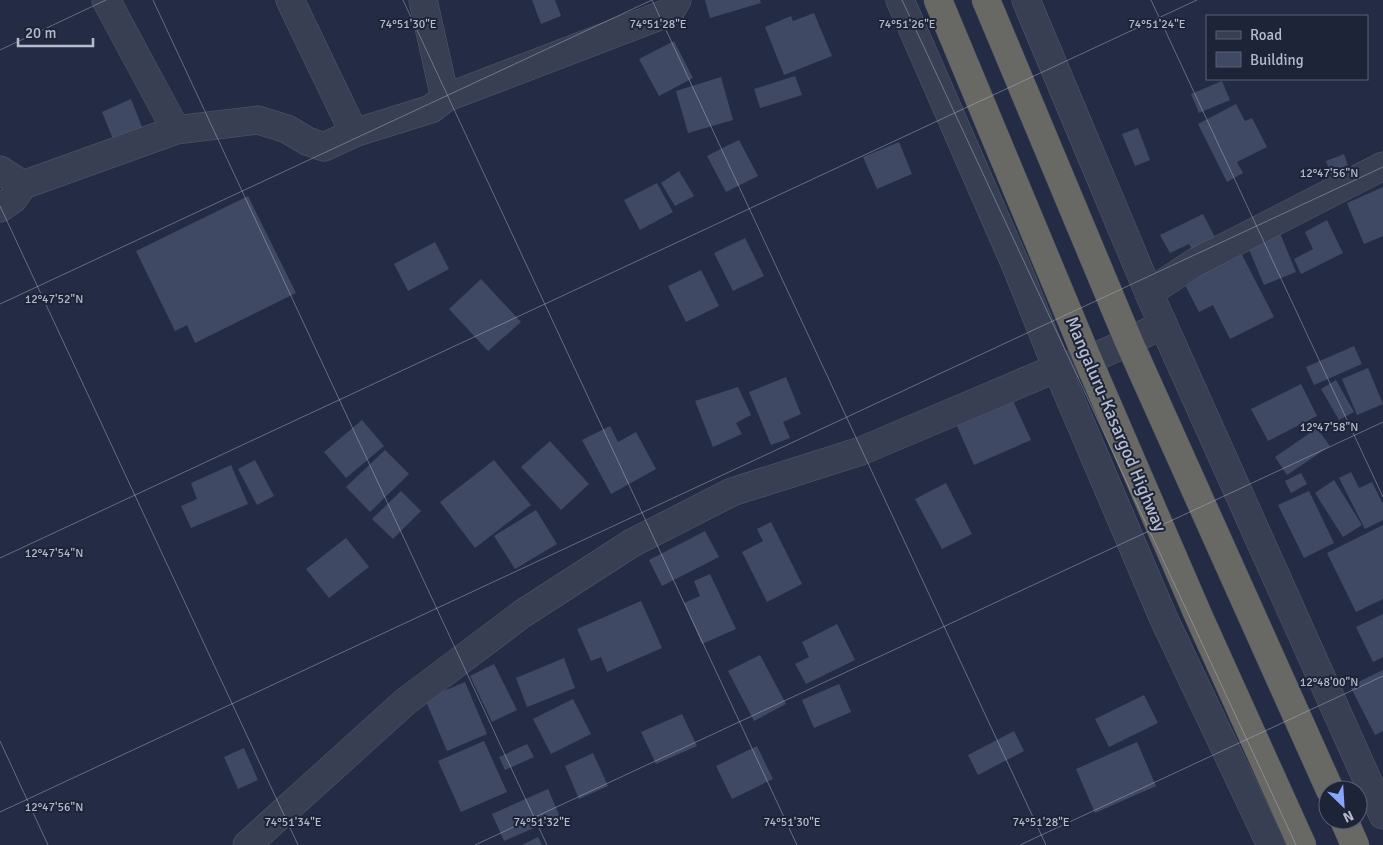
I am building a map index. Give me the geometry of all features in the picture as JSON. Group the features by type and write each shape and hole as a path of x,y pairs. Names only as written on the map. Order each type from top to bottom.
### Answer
{"highway":[{"name":"Mangaluru-Kasargod Highway","path":"938,0 1088,360 1199,617 1302,845"},
{"path":"986,0 1129,342 1326,780"},
{"path":"1348,830 1355,845"}],"street":[{"path":"106,0 176,130"},
{"path":"290,0 354,134"},
{"path":"423,0 445,98"},
{"path":"0,208 13,199 23,185 176,130 258,120 286,129 307,141 324,147 354,134 432,109 445,98 670,12 677,0"},
{"path":"900,0 1017,268 1057,368 1163,616 1271,845"},
{"path":"1026,0 1148,293 1383,815"},
{"path":"1148,293 1194,263 1383,166"},
{"path":"0,170 23,185"},
{"path":"248,845 404,702 522,614 632,543 732,492 861,450 1057,368 1088,360 1129,342 1162,324"}],"building":[{"path":"532,0 555,0 561,16 541,24"},
{"path":"705,0 760,0 761,3 710,18"},
{"path":"814,13 832,56 784,75 765,27 791,16 793,21"},
{"path":"674,41 693,78 659,96 639,59"},
{"path":"795,76 802,95 760,108 754,89"},
{"path":"721,77 733,120 688,133 676,91"},
{"path":"1222,81 1230,100 1199,113 1191,94"},
{"path":"131,99 144,132 115,144 102,112"},
{"path":"1236,104 1245,121 1252,118 1267,147 1237,162 1243,173 1227,182 1198,124"},
{"path":"1138,128 1150,160 1135,166 1122,134"},
{"path":"739,140 758,176 726,192 707,156"},
{"path":"899,142 912,174 877,189 863,157"},
{"path":"1344,154 1350,172 1332,178 1326,161"},
{"path":"679,171 694,196 675,206 661,183"},
{"path":"657,183 673,212 640,230 624,200"},
{"path":"1383,187 1383,236 1364,244 1347,203"},
{"path":"248,196 296,293 195,343 187,325 175,331 136,251"},
{"path":"1203,214 1217,241 1194,253 1189,244 1170,253 1160,235"},
{"path":"1327,220 1343,253 1301,274 1294,259 1313,249 1305,232"},
{"path":"1280,233 1296,272 1264,285 1248,247"},
{"path":"745,238 764,276 733,291 714,253"},
{"path":"435,242 449,269 408,291 394,264"},
{"path":"1241,253 1274,317 1230,339 1213,305 1199,312 1184,283"},
{"path":"701,270 719,306 686,322 668,286"},
{"path":"481,279 521,322 488,351 449,309"},
{"path":"1354,346 1362,364 1314,385 1306,367"},
{"path":"1368,368 1383,404 1357,415 1342,379"},
{"path":"786,377 801,414 783,422 790,438 771,445 749,392"},
{"path":"1336,380 1354,412 1339,420 1321,389"},
{"path":"1301,384 1317,416 1268,441 1251,409"},
{"path":"738,387 751,415 736,423 742,434 713,447 695,401"},
{"path":"1010,394 1031,440 974,465 954,419"},
{"path":"362,420 384,446 346,478 324,452"},
{"path":"610,426 618,442 636,432 656,469 611,494 582,440"},
{"path":"1317,428 1330,446 1287,475 1275,457"},
{"path":"550,441 589,484 561,510 521,467"},
{"path":"385,450 409,474 370,512 346,487"},
{"path":"255,460 274,496 257,505 238,469"},
{"path":"494,460 531,505 475,548 440,502"},
{"path":"231,465 248,504 191,528 181,506 197,499 191,483"},
{"path":"1351,472 1359,488 1372,482 1383,504 1383,520 1365,529 1339,478"},
{"path":"1301,473 1307,484 1291,493 1285,481"},
{"path":"1334,480 1362,525 1343,537 1315,493"},
{"path":"946,483 972,534 942,549 915,499"},
{"path":"401,491 421,511 393,539 372,519"},
{"path":"1309,491 1334,543 1304,558 1278,505"},
{"path":"536,510 557,544 515,569 494,536"},
{"path":"771,522 802,584 767,602 742,552 763,541 757,529"},
{"path":"1383,525 1383,599 1356,612 1327,553"},
{"path":"705,531 719,557 662,586 649,560"},
{"path":"346,538 369,567 329,598 306,569"},
{"path":"710,574 736,629 702,644 684,603 700,596 694,581"},
{"path":"641,601 662,648 607,672 601,657 591,661 577,629"},
{"path":"1383,614 1383,657 1373,662 1356,627"},
{"path":"837,624 855,660 806,684 795,664 809,657 802,642"},
{"path":"760,655 786,704 754,721 728,671"},
{"path":"564,658 575,688 527,707 516,678"},
{"path":"494,664 517,710 492,722 470,676"},
{"path":"1383,670 1383,731 1375,735 1350,686"},
{"path":"465,682 487,734 447,751 425,699"},
{"path":"839,684 851,712 814,728 802,700"},
{"path":"1144,695 1158,723 1109,747 1095,719"},
{"path":"573,699 591,734 551,754 533,719"},
{"path":"682,714 697,746 656,764 641,732"},
{"path":"1014,731 1024,751 978,775 968,755"},
{"path":"484,741 507,792 461,812 438,761"},
{"path":"1137,742 1156,786 1095,813 1076,769"},
{"path":"527,744 534,757 505,770 499,757"},
{"path":"757,746 773,779 732,799 716,766"},
{"path":"244,748 258,780 238,789 224,757"},
{"path":"593,753 608,786 579,799 565,766"},
{"path":"548,789 560,817 504,841 492,814"},
{"path":"538,837 542,845 522,845"}]}
